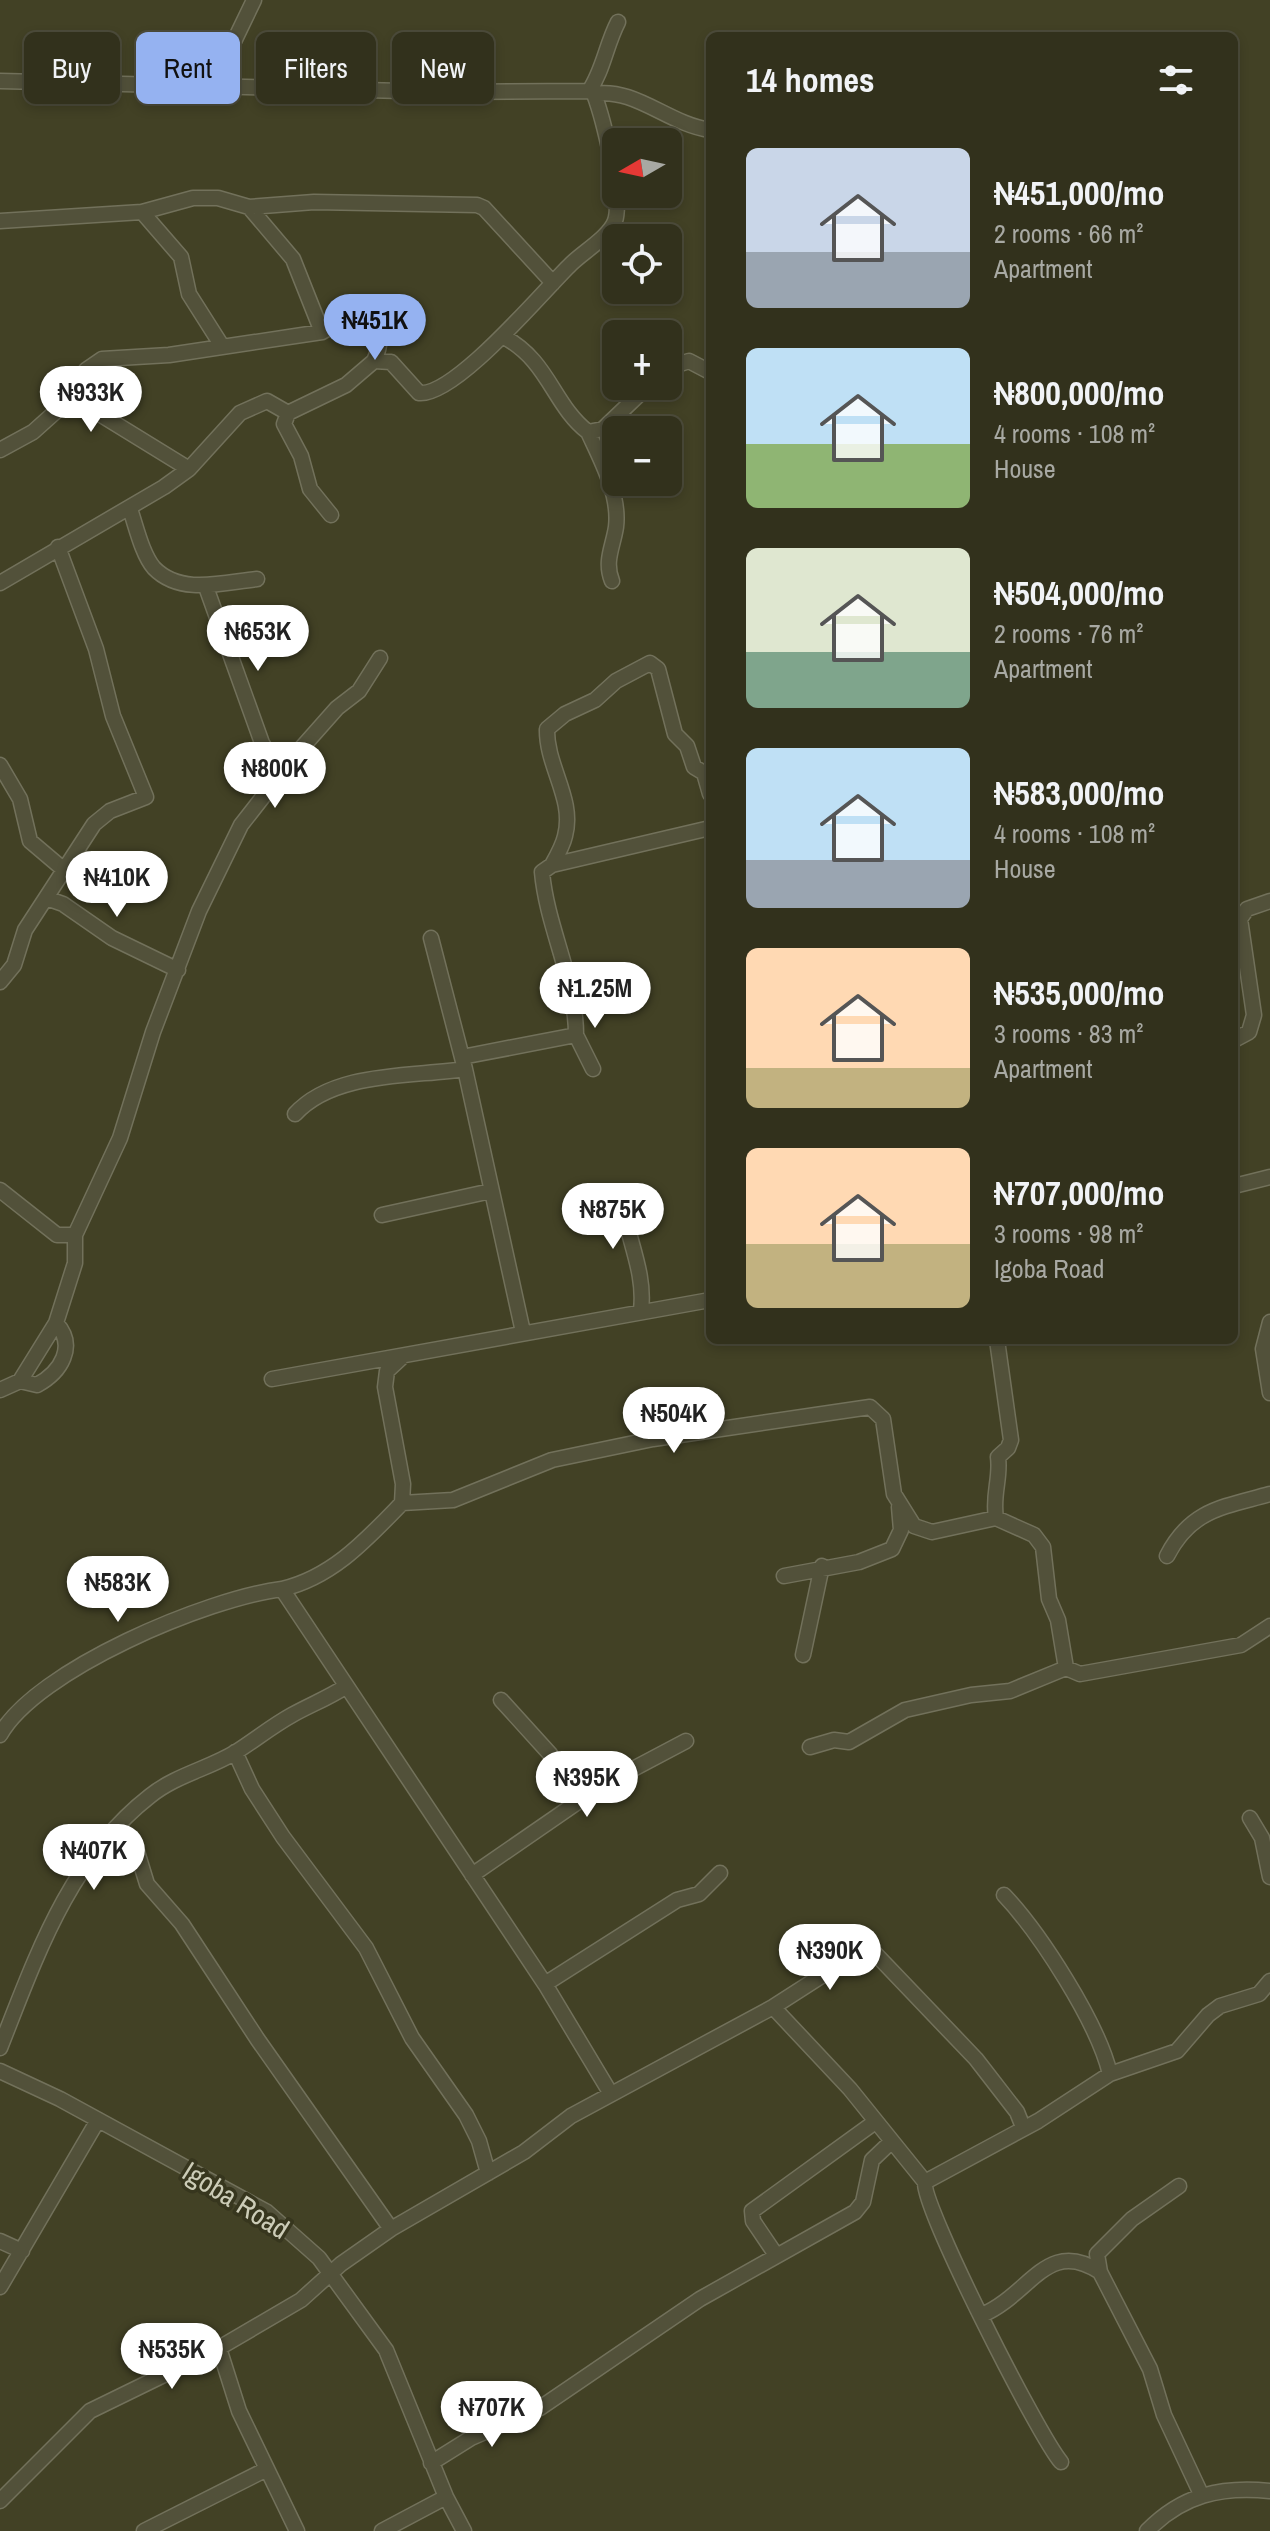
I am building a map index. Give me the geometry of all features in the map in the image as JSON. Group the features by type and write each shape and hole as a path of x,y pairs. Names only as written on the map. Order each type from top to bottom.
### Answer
{"street":[{"path":"239,32 254,0"},
{"path":"0,450 33,432 72,397 86,370 102,359 169,355 322,332 363,309 368,310 419,393 428,394 504,337 553,283 613,226 617,202 591,92 598,78 604,50 618,22"},
{"path":"0,81 136,85"},
{"path":"240,87 591,92 624,95 681,123 706,129"},
{"path":"0,221 142,212 193,198 218,198 249,207 314,202 477,205 484,208 553,283"},
{"path":"249,207 293,259 322,332"},
{"path":"142,212 181,257 189,294 222,346"},
{"path":"331,515 310,489 301,456 284,424 288,413 346,385 374,361 381,346 381,334"},
{"path":"504,337 516,344 546,373 588,432 608,473 616,524 607,568 612,581"},
{"path":"374,361 388,360 403,371"},
{"path":"682,363 689,361 706,370"},
{"path":"72,397 189,469"},
{"path":"588,432 603,429 633,400"},
{"path":"0,583 58,547 130,509 189,469 219,432 252,406 267,401 288,413"},
{"path":"130,509 154,568 206,587 257,579"},
{"path":"0,982 14,965 25,930 63,869 102,816 146,797 113,716 96,649 58,547"},
{"path":"206,587 262,743 279,773"},
{"path":"20,1381 56,1323 75,1255 75,1235 120,1138 153,1032 199,911 236,835 279,773 337,708 359,691 380,658"},
{"path":"552,865 566,835 567,806 547,747 547,729 565,714 595,700 616,681 650,663 658,669 675,734 687,746 694,767 704,773 706,780"},
{"path":"0,765 20,799 30,841 63,869"},
{"path":"593,1069 576,1035 575,1009 549,921 542,872 552,865 625,846 706,830"},
{"path":"46,898 63,904 112,938 178,970"},
{"path":"1238,1037 1253,1025 1240,919 1247,909 1270,901"},
{"path":"431,938 444,999 463,1063 523,1332"},
{"path":"295,1114 318,1095 351,1085 463,1063 576,1035"},
{"path":"1238,1185 1270,1177"},
{"path":"0,1190 57,1235 75,1255"},
{"path":"382,1215 491,1191"},
{"path":"621,1192 623,1223 644,1289 641,1310"},
{"path":"57,1235 75,1235"},
{"path":"272,1379 706,1301"},
{"path":"1270,1322 1263,1349 1270,1393"},
{"path":"1,1388 20,1381 37,1385 51,1378 68,1345 65,1334 56,1323"},
{"path":"996,1518 994,1497 1001,1473 998,1457 1008,1448 1011,1440 998,1344"},
{"path":"401,1358 387,1371 385,1387 403,1484 402,1503"},
{"path":"0,1735 21,1707 120,1644 229,1599 304,1584 341,1561 402,1503 453,1500 552,1460 653,1439 870,1407 883,1419 892,1482 899,1507 901,1530 892,1549 859,1562 822,1566 784,1576"},
{"path":"1167,1556 1178,1535 1196,1518 1223,1506 1270,1494"},
{"path":"899,1507 914,1526 932,1532 996,1518 1034,1535 1043,1547 1049,1599 1058,1620 1066,1668"},
{"path":"803,1655 822,1566"},
{"path":"282,1589 545,1984 611,2094"},
{"path":"810,1747 834,1740 849,1742 905,1710 971,1695 1010,1691 1066,1668 1080,1674 1166,1661 1181,1653 1197,1655 1241,1645 1270,1626"},
{"path":"0,2048 29,1971 65,1897 115,1829 171,1781 235,1752 291,1716 345,1687"},
{"path":"501,1700 550,1754 579,1801"},
{"path":"472,1875 579,1801 686,1741"},
{"path":"235,1752 252,1789 283,1837 366,1948 412,2038 466,2115 479,2141 488,2173"},
{"path":"1250,1818 1262,1838 1270,1877"},
{"path":"115,1829 135,1845 147,1884 182,1924 258,2040 391,2229"},
{"path":"545,1984 677,1900 699,1894 720,1873"},
{"path":"1004,1895 1031,1924 1070,1987 1100,2043 1110,2074"},
{"path":"0,2501 90,2411 219,2348 301,2300 391,2229 488,2173 611,2094 773,2007 868,1946 976,2059 1017,2112 1023,2127"},
{"path":"925,2182 1110,2074 1177,2051 1208,2015 1220,2006 1259,1994 1270,1981"},
{"path":"773,2007 850,2089 925,2182 924,2192 934,2222 1013,2382 1061,2462"},
{"name":"Igoba Road","path":"0,2071 98,2120 267,2212 333,2273 386,2350 431,2463 464,2531"},
{"path":"0,2287 98,2120"},
{"path":"776,2255 753,2221 752,2211 875,2122"},
{"path":"431,2463 471,2438 540,2408 617,2353 776,2255 855,2212 863,2202 872,2160 892,2141"},
{"path":"1179,2186 1132,2219 1097,2254 1100,2272 1150,2369 1164,2415 1201,2494"},
{"path":"0,2241 22,2251"},
{"path":"982,2315 1001,2306 1052,2262 1063,2258 1087,2264 1100,2272"},
{"path":"219,2348 239,2411 297,2531"},
{"path":"144,2531 265,2470"},
{"path":"1147,2531 1168,2511 1201,2494 1241,2488 1270,2491"},
{"path":"382,2531 446,2497"}]}
